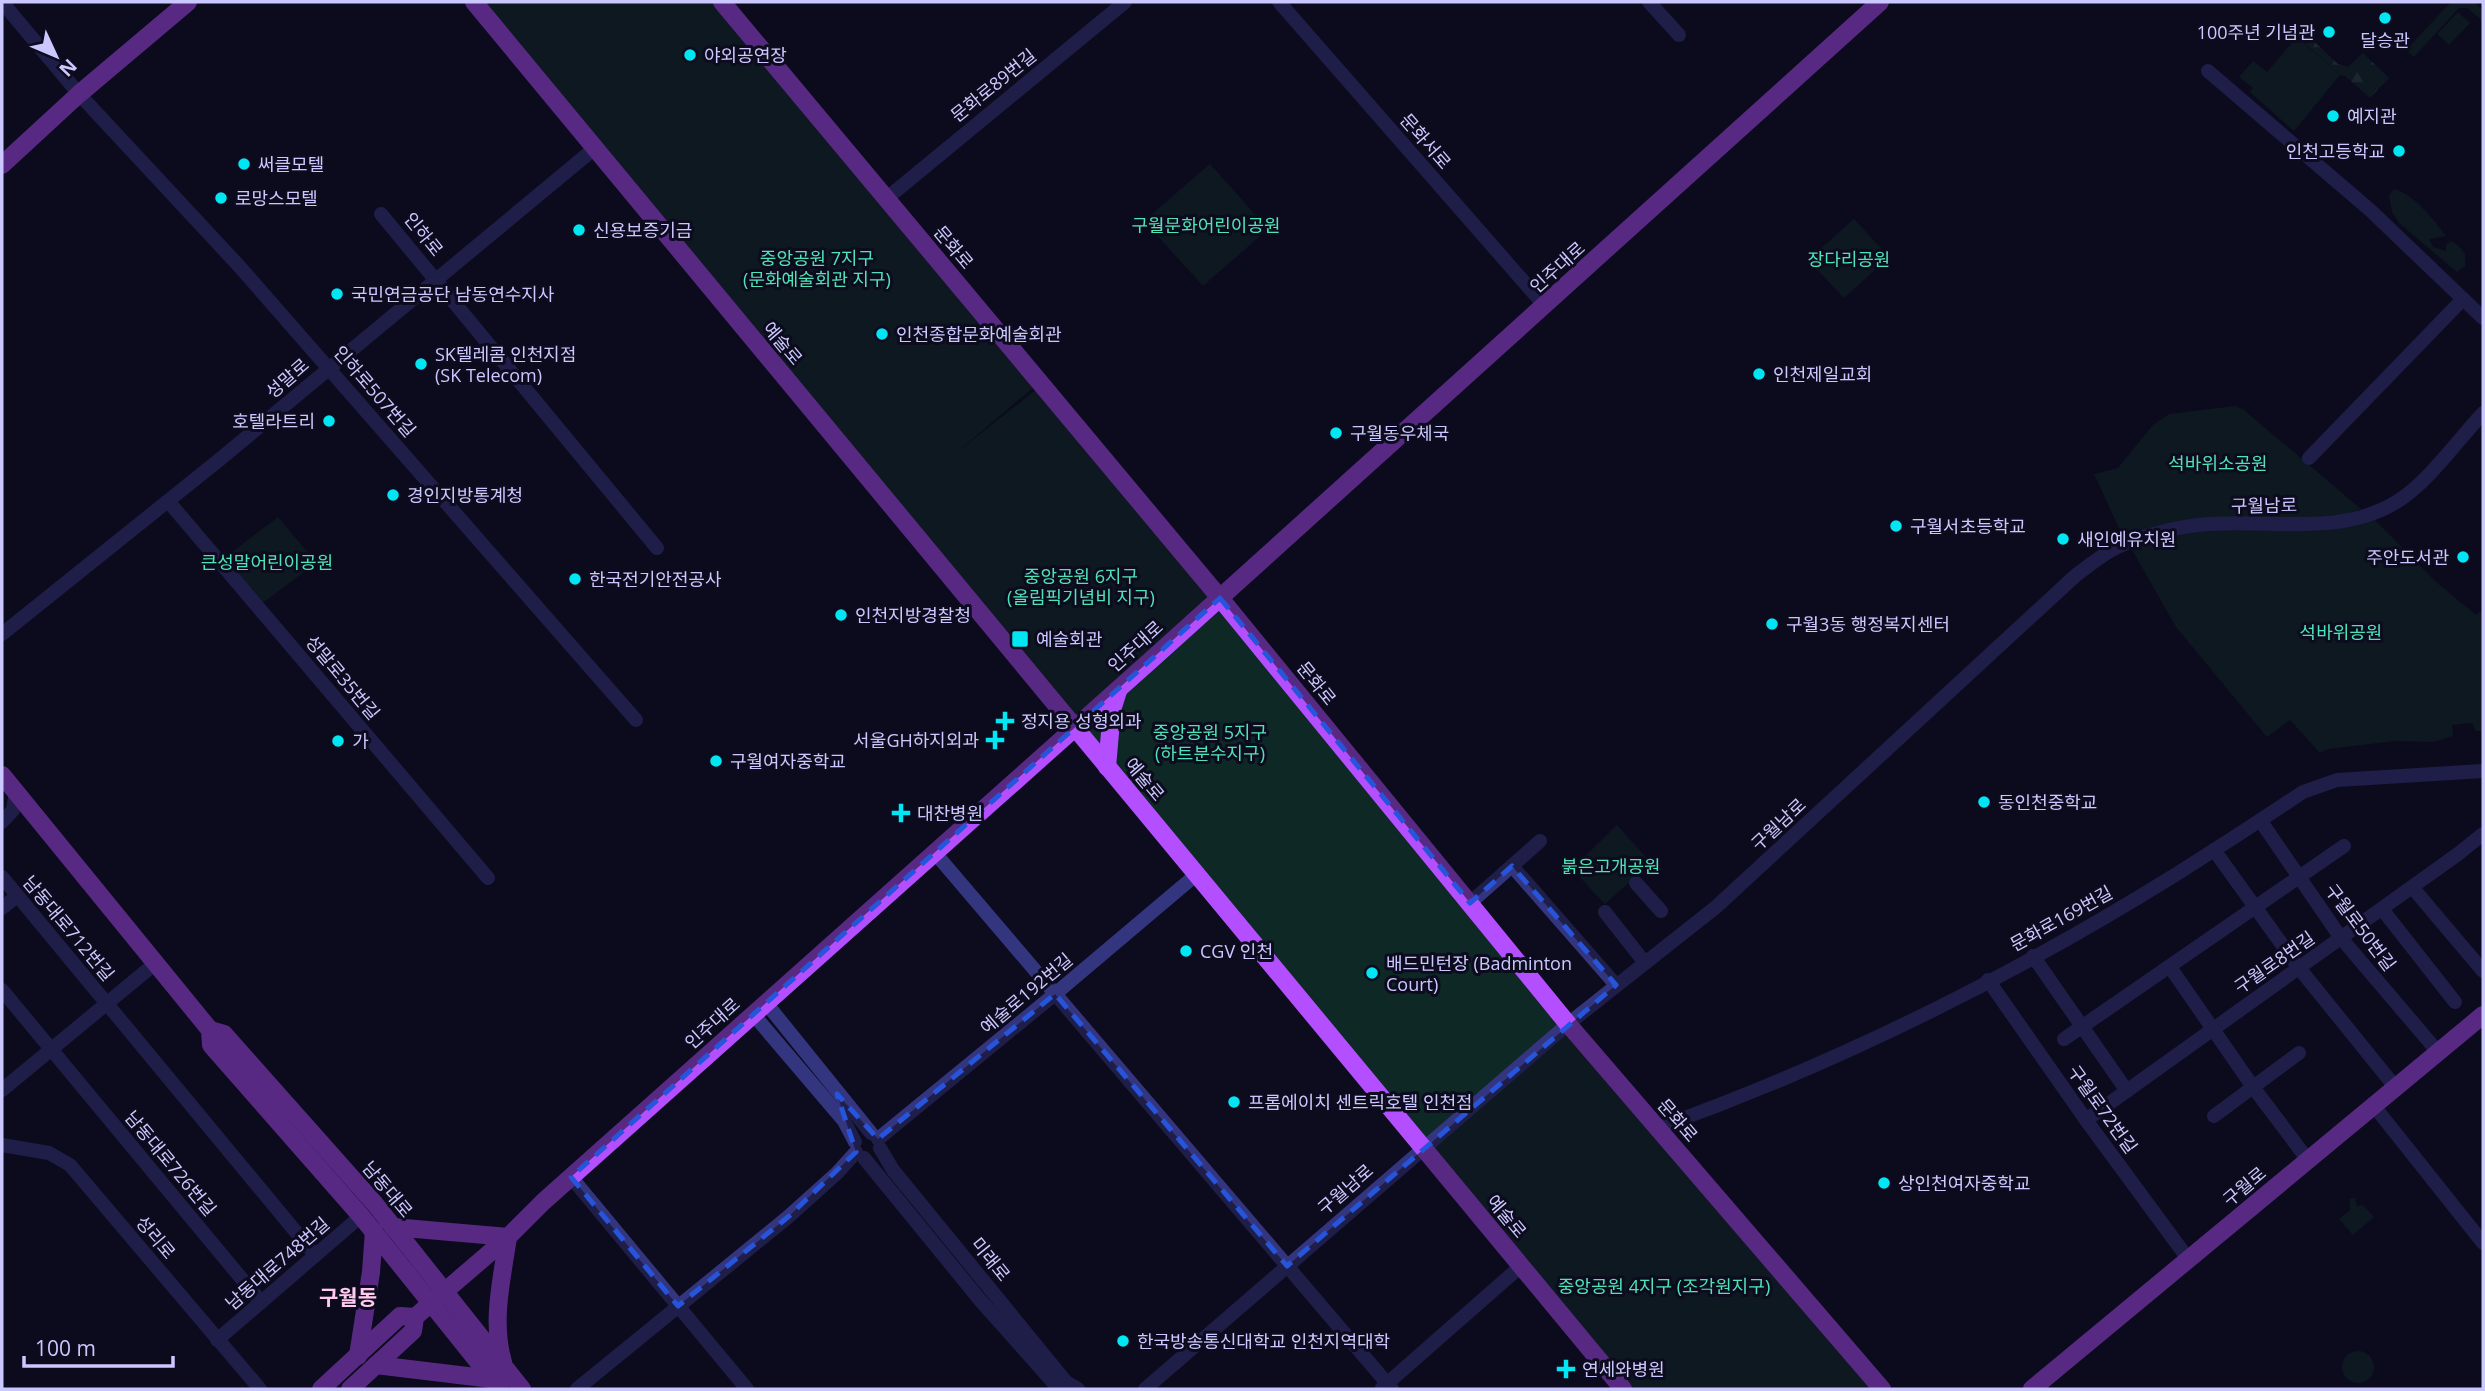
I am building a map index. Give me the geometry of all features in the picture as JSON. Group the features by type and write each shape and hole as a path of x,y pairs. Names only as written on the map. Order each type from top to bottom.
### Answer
{"main road":[{"path":"2,166 79,94 188,2"},
{"name":"예술로","path":"474,2 1623,1389"},
{"name":"문화로","path":"722,2 1220,598 1568,1024 1882,1389"},
{"name":"인주대로","path":"350,1389 413,1331 415,1317 438,1296 508,1237 571,1177 1118,690 1880,2"},
{"path":"1107,767 1112,710 1118,690"},
{"name":"남동대로","path":"2,775 210,1030 211,1045 374,1231 438,1296"},
{"name":"구월로","path":"2032,1389 2483,1015"},
{"name":"남동대로","path":"210,1030 224,1034 393,1227 438,1296 499,1379 522,1389"},
{"path":"376,1365 499,1379 497,1310 508,1237 393,1227"},
{"path":"358,1356 371,1272 374,1231"},
{"name":"인주대로","path":"321,1389 400,1317 415,1317"}],"street":[{"name":"인하로507번길","path":"2,2 79,94 231,257 636,720"},
{"name":"문화로89번길","path":"886,199 1125,2"},
{"name":"문화서로","path":"1279,2 1545,306"},
{"path":"1649,2 1679,35"},
{"path":"2208,71 2370,210 2483,318"},
{"name":"성말로","path":"2,634 168,501 595,148"},
{"name":"인하로","path":"381,214 657,548"},
{"path":"2309,458 2463,299"},
{"name":"구월남로","path":"1152,1387 1423,1147 1568,1024 1716,907 2075,576 2113,549 2150,536 2197,525 2336,523 2364,516 2398,501 2426,476 2483,412"},
{"name":"성말로35번길","path":"168,501 488,878"},
{"name":"문화로169번길","path":"1657,1128 1788,1076 1869,1040 1988,980 2174,875 2304,792 2324,783 2360,778 2483,771"},
{"path":"4,820 13,810 16,792"},
{"path":"4,820 24,811 33,813"},
{"name":"구월로50번길","path":"2260,820 2340,938 2438,1052"},
{"name":"구월로8번길","path":"2086,1120 2483,834"},
{"path":"1470,903 1540,841"},
{"path":"2064,1039 2344,846"},
{"path":"2214,850 2258,907 2299,968 2396,1088"},
{"path":"935,853 1287,1266 1386,1387 1521,1266"},
{"path":"1512,866 1616,985"},
{"name":"예술로192번길","path":"876,1140 1055,994 1196,874"},
{"name":"남동대로712번길","path":"2,877 106,1004"},
{"path":"1636,883 1661,911"},
{"path":"2412,887 2483,971"},
{"path":"2,908 17,896"},
{"path":"2382,909 2455,1002"},
{"path":"1605,912 1645,962"},
{"path":"2033,956 2127,1091"},
{"path":"2,1090 157,962"},
{"path":"2171,967 2253,1087 2308,1160"},
{"name":"구월로72번길","path":"1988,980 2189,1260"},
{"name":"남동대로726번길","path":"3,993 261,1302"},
{"path":"106,1004 315,1255"},
{"name":"미래로","path":"760,1009 876,1140 893,1170 1066,1382 1078,1389"},
{"name":"미래로","path":"760,1009 844,1121 859,1150 980,1300 1059,1389"},
{"path":"2214,1116 2299,1053"},
{"path":"2374,1106 2483,1243"},
{"path":"577,1389 788,1217 859,1150 861,1134 876,1140 874,1156 859,1150"},
{"name":"성리로","path":"2,1145 48,1153 71,1165 260,1389"},
{"path":"571,1177 747,1389"},
{"name":"남동대로748번길","path":"217,1340 362,1216"}],"highlighted area":[{"path":"1220,598 1470,903 1512,866 1616,985 1287,1266 1055,994 878,1139 837,1094 856,1152 788,1217 678,1306 571,1177"}],"green space":[{"path":"473,2 717,2 1036,385 956,453 1038,388 1220,605 1561,1023 1558,1032 1579,1037 1882,1389 1623,1389"},
{"path":"2451,2 2474,2 2483,10 2483,21 2467,8 2459,8 2414,57 2406,50"},
{"path":"2458,12 2470,23 2449,45 2437,34"},
{"path":"2303,31 2338,64 2348,67 2363,53 2389,78 2370,98 2297,36"},
{"path":"2297,37 2340,75 2294,131 2250,92 2253,88 2239,77 2253,61 2267,72"},
{"name":"구월문화어린이공원","path":"1210,164 1268,229 1203,286 1144,221"},
{"path":"2394,189 2416,202 2446,236 2429,239 2433,247 2446,251 2446,243 2450,241 2457,244 2465,254 2465,266 2457,272 2399,223 2392,212 2389,195"},
{"name":"장다리공원","path":"1854,219 1889,257 1844,298 1808,260"},
{"name":"석바위소공원","path":"2235,406 2244,410 2361,509 2335,517 2203,518 2124,539 2094,474 2118,468 2153,425 2169,414"},
{"name":"큰성말어린이공원","path":"278,517 314,560 312,566 264,602 258,601 226,562 228,555"},
{"name":"석바위공원","path":"2373,518 2436,582 2476,615 2483,610 2483,731 2476,731 2472,723 2452,725 2453,736 2434,742 2395,741 2328,749 2320,753 2290,720 2267,737 2176,627 2131,548 2202,530 2334,529"},
{"name":"붉은고개공원","path":"1617,825 1651,863 1605,904 1572,869"},
{"path":"2355,1198 2357,1206 2363,1205 2374,1217 2353,1235 2339,1219 2350,1210 2350,1199"},
{"path":"2358,1351 2369,1356 2374,1367 2369,1378 2358,1383 2347,1378 2342,1367 2347,1356"}],"place":[{"name":"달승관","path":"2385,18"},
{"name":"100주년 기념관","path":"2329,32"},
{"name":"야외공연장","path":"690,55"},
{"name":"예지관","path":"2333,116"},
{"name":"인천고등학교","path":"2399,151"},
{"name":"써클모텔","path":"244,164"},
{"name":"로망스모텔","path":"221,198"},
{"name":"신용보증기금","path":"579,230"},
{"name":"국민연금공단 남동연수지사","path":"337,294"},
{"name":"인천종합문화예술회관","path":"882,334"},
{"name":"SK텔레콤 인천지점 (SK Telecom)","path":"421,364"},
{"name":"인천제일교회","path":"1759,374"},
{"name":"호텔라트리","path":"329,421"},
{"name":"구월동우체국","path":"1336,433"},
{"name":"경인지방통계청","path":"393,495"},
{"name":"구월서초등학교","path":"1896,526"},
{"name":"새인예유치원","path":"2063,539"},
{"name":"주안도서관","path":"2463,557"},
{"name":"한국전기안전공사","path":"575,579"},
{"name":"인천지방경찰청","path":"841,615"},
{"name":"구월3동 행정복지센터","path":"1772,624"},
{"name":"예술회관","path":"1020,639"},
{"name":"정지용 성형외과","path":"1005,721"},
{"name":"서울GH하지외과","path":"995,740"},
{"name":"가","path":"338,741"},
{"name":"구월여자중학교","path":"716,761"},
{"name":"동인천중학교","path":"1984,802"},
{"name":"대찬병원","path":"901,813"},
{"name":"CGV 인천","path":"1186,951"},
{"name":"배드민턴장 (Badminton Court)","path":"1372,973"},
{"name":"프롬에이치 센트릭호텔 인천점","path":"1234,1102"},
{"name":"상인천여자중학교","path":"1884,1183"},
{"name":"한국방송통신대학교 인천지역대학","path":"1123,1341"},
{"name":"연세와병원","path":"1566,1369"}],"district":[{"name":"구월동","path":"348,1297"}],"park label":[{"name":"중앙공원 7지구 (문화예술회관 지구)","path":"817,268"},
{"name":"중앙공원 6지구 (올림픽기념비 지구)","path":"1081,586"},
{"name":"중앙공원 5지구 (하트분수지구)","path":"1210,742"},
{"name":"중앙공원 4지구 (조각원지구)","path":"1664,1286"}]}
